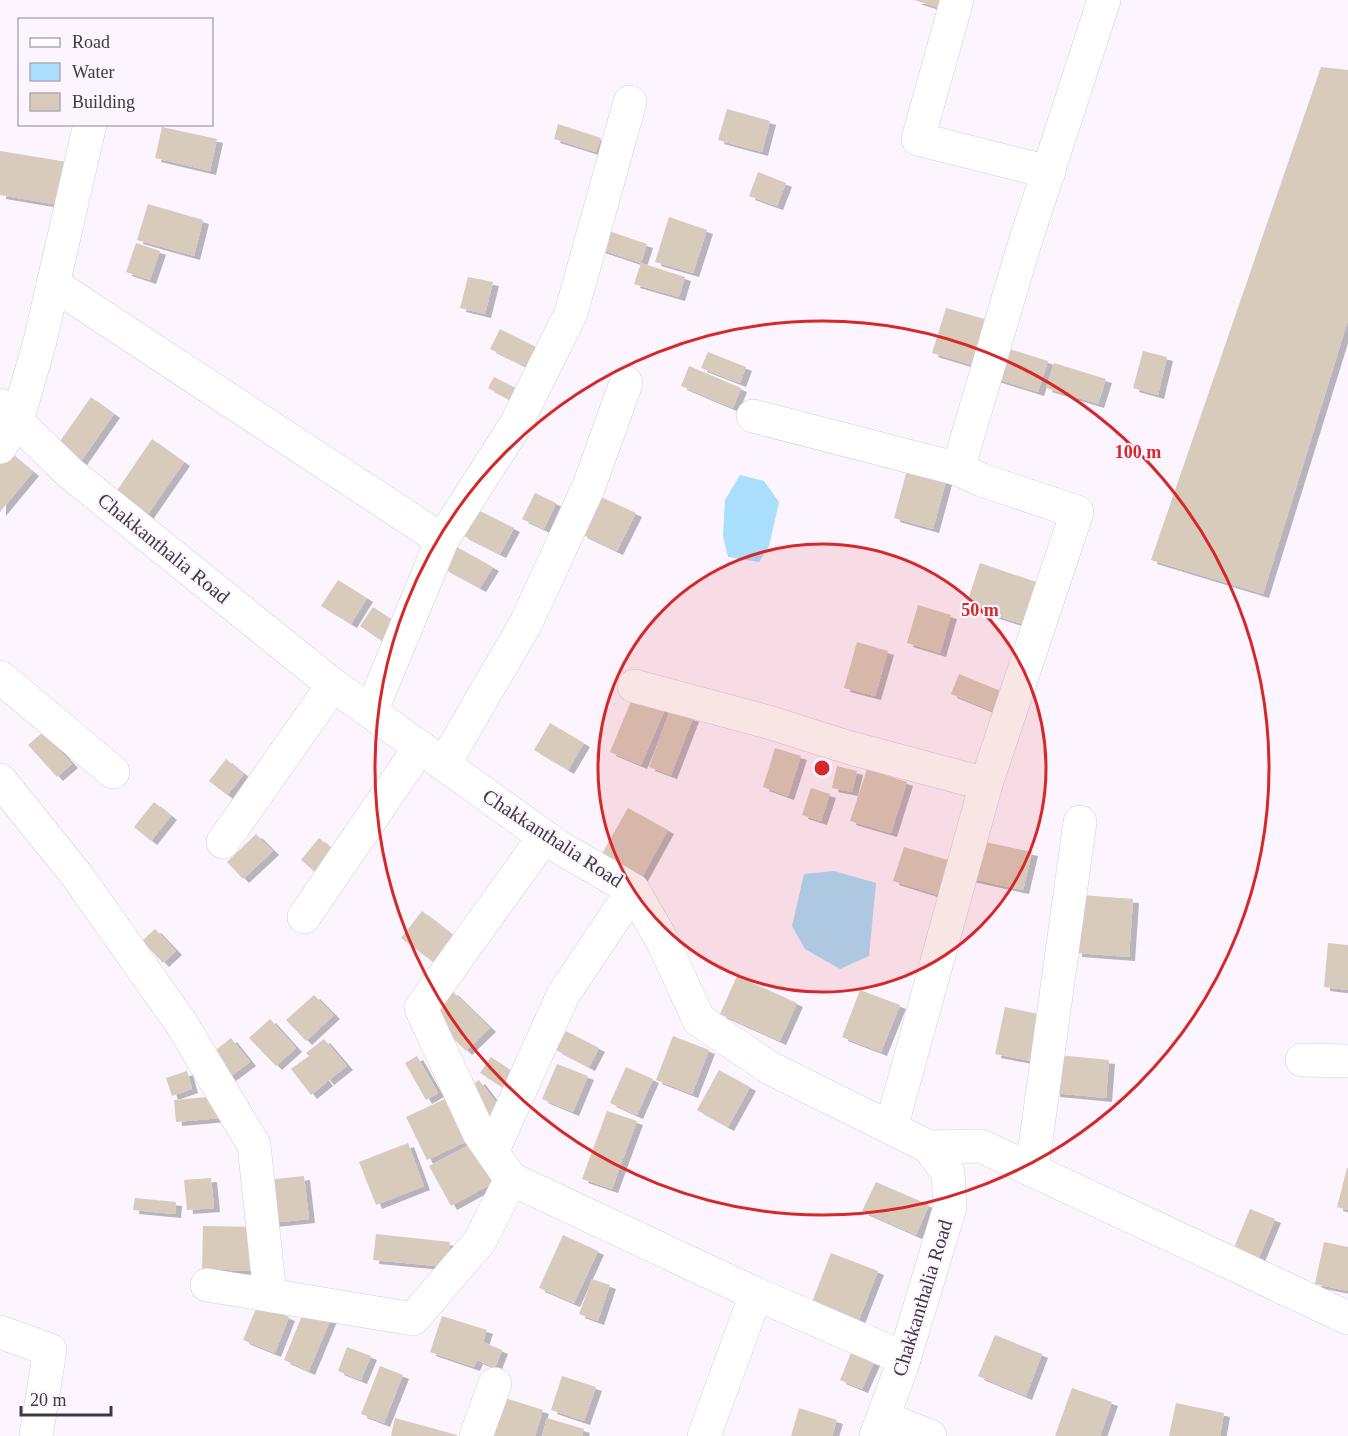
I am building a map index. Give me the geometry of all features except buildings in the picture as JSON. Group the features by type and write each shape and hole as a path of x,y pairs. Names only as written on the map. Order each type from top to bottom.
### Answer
{"street":[{"path":"957,0 918,139 1049,172"},
{"path":"957,470 1022,252 1104,0"},
{"path":"371,712 442,540 516,424 571,313 630,102"},
{"path":"6,424 40,341 90,126"},
{"path":"53,284 442,540"},
{"path":"304,916 432,756 526,623 589,486 626,383"},
{"path":"753,416 957,470 1077,512 986,784 891,1128"},
{"name":"Chakkanthalia Road","path":"6,424 333,685 544,837 633,890 663,942 699,1020 770,1068 929,1147 948,1173 950,1207 904,1358 880,1427"},
{"path":"0,677 113,772"},
{"path":"223,842 333,685"},
{"path":"634,686 986,784"},
{"path":"0,780 78,877 181,1023 254,1145 270,1295"},
{"path":"1032,1168 1080,822"},
{"path":"544,837 421,1008 479,1133 492,1152 511,1179 756,1294 904,1358"},
{"path":"492,1152 563,995 633,890"},
{"path":"1302,1060 1348,1062"},
{"path":"929,1147 981,1146 1348,1317"},
{"path":"207,1285 413,1319 480,1241 511,1179"},
{"path":"704,1436 756,1294"},
{"path":"0,1332 50,1350 36,1436"},
{"path":"476,1436 495,1384"},
{"path":"880,1427 930,1436"}],"water":[{"path":"740,475 764,481 779,502 769,546 759,562 728,557 723,536 725,500"},
{"path":"834,871 876,883 869,956 840,969 805,949 792,926 804,874"}]}
